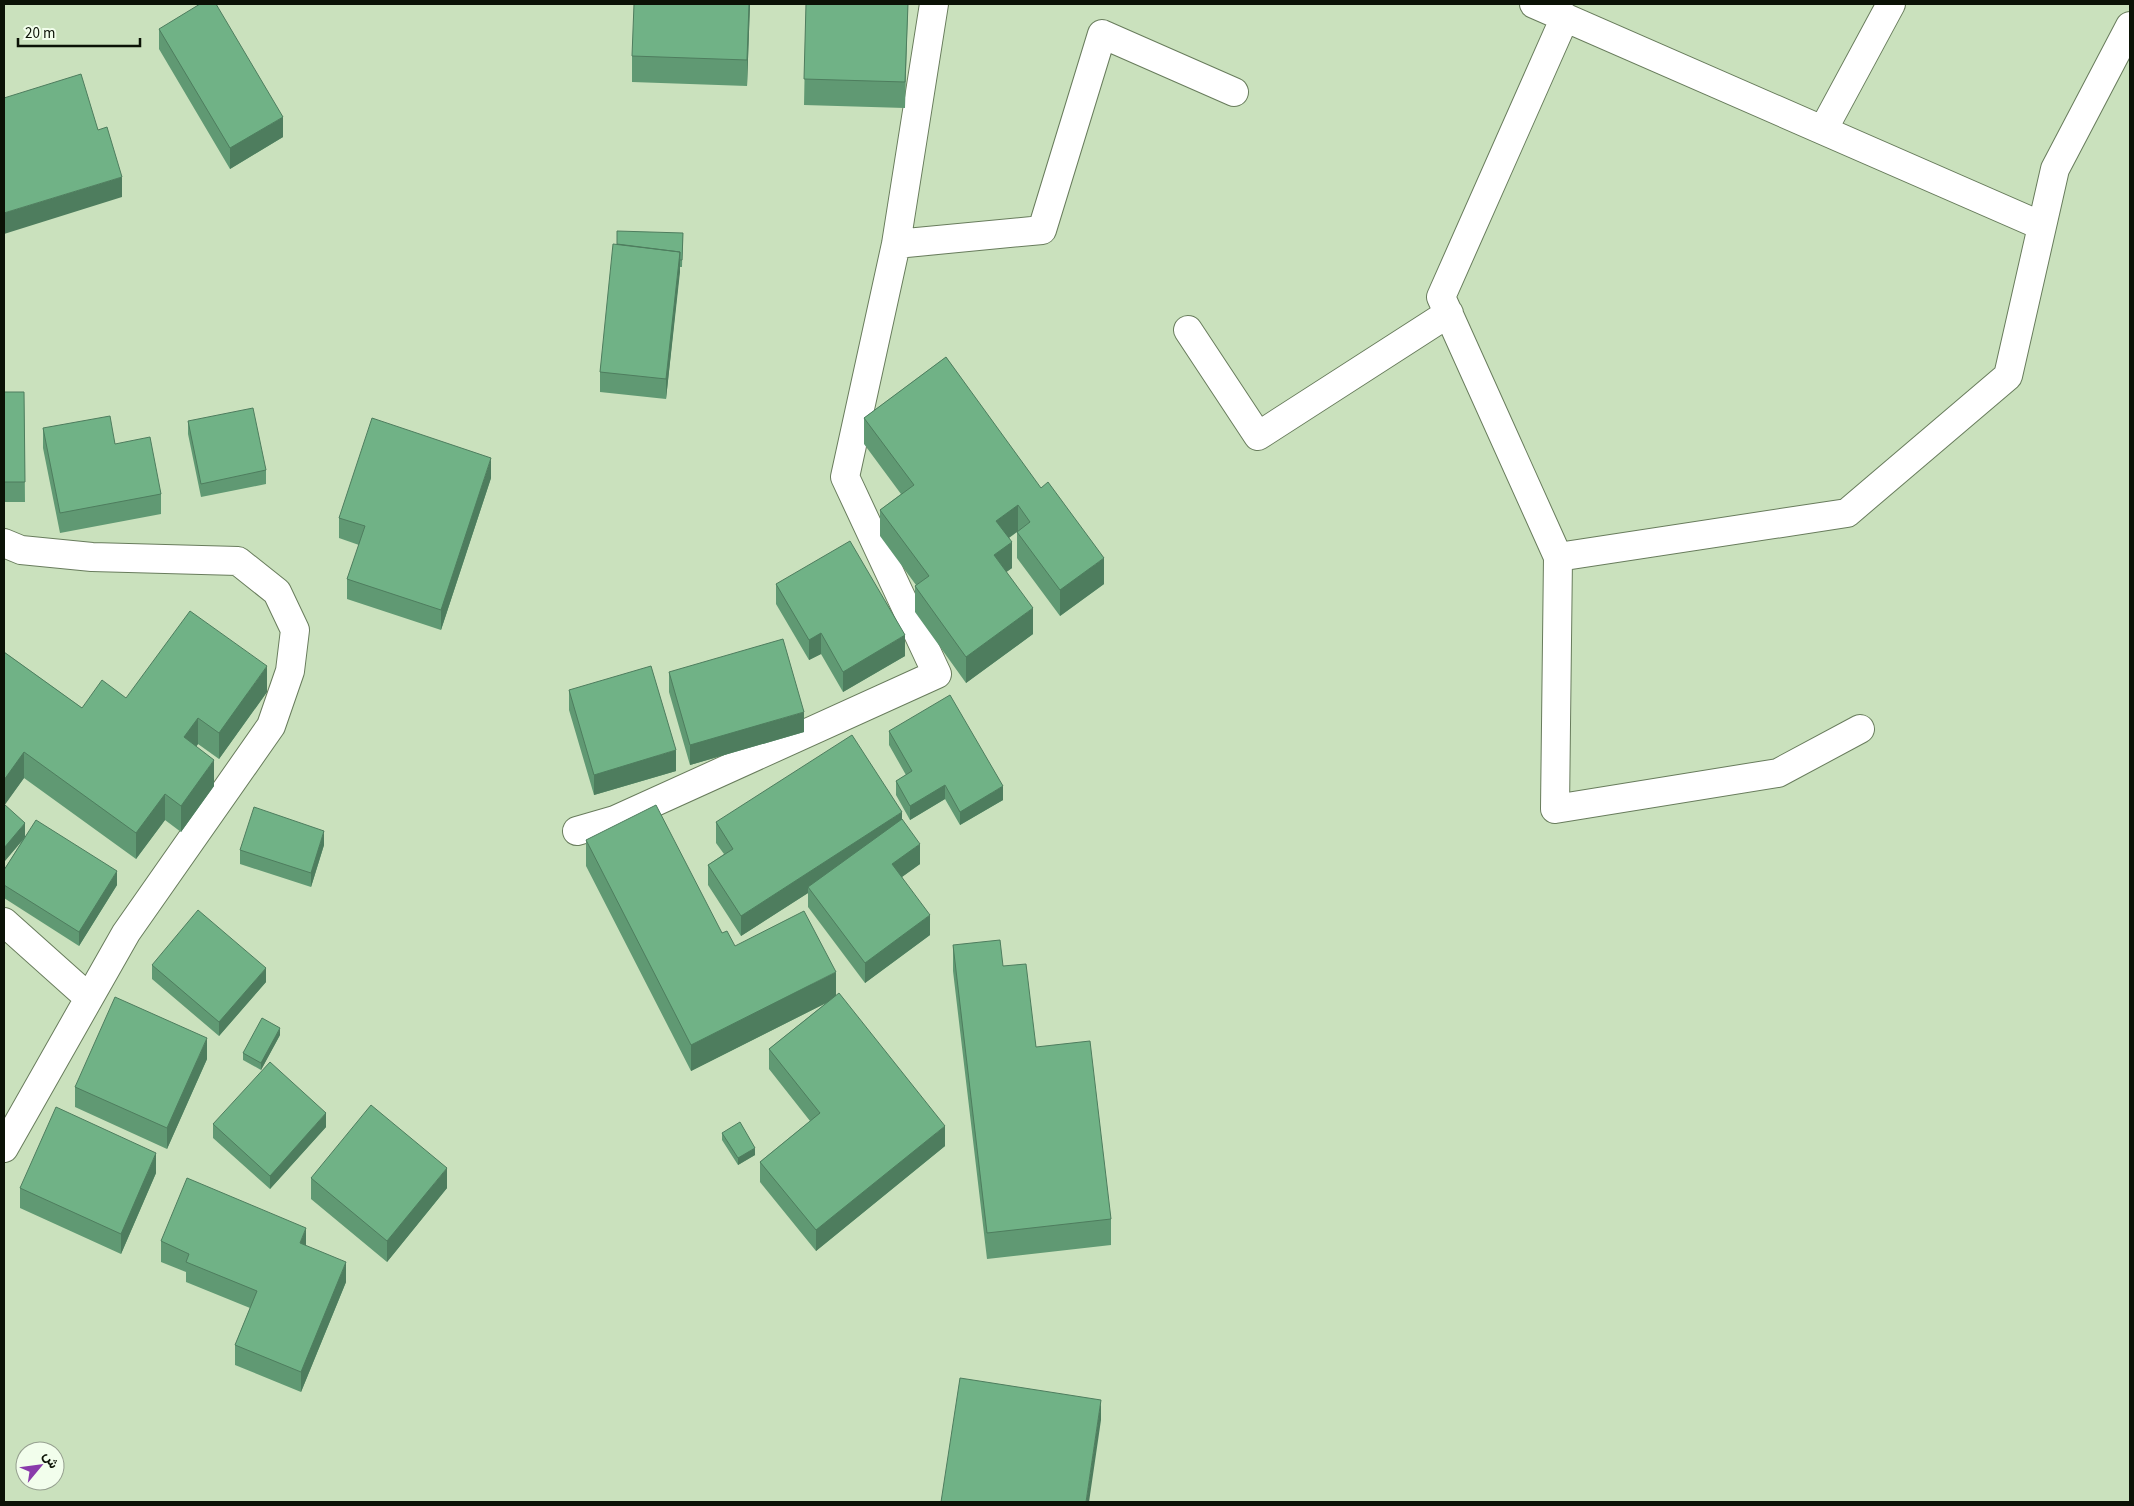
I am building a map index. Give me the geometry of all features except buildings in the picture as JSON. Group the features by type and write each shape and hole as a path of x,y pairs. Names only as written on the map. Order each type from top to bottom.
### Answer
{"street":[{"path":"577,830 615,820 936,674 844,477 896,244 934,4"},
{"path":"1534,4 2042,226"},
{"path":"1823,130 1891,4"},
{"path":"1565,17 1441,297 1558,557 1555,810 1778,773 1860,729"},
{"path":"1558,557 1847,513 2008,376 2055,169 2130,26"},
{"path":"896,244 1042,230 1102,34 1234,92"},
{"path":"1188,330 1258,436 1449,313"},
{"path":"4,543 21,550 92,557 238,561 277,592 295,630 290,671 271,726 126,933 4,1148"},
{"path":"4,922 89,998"}]}
